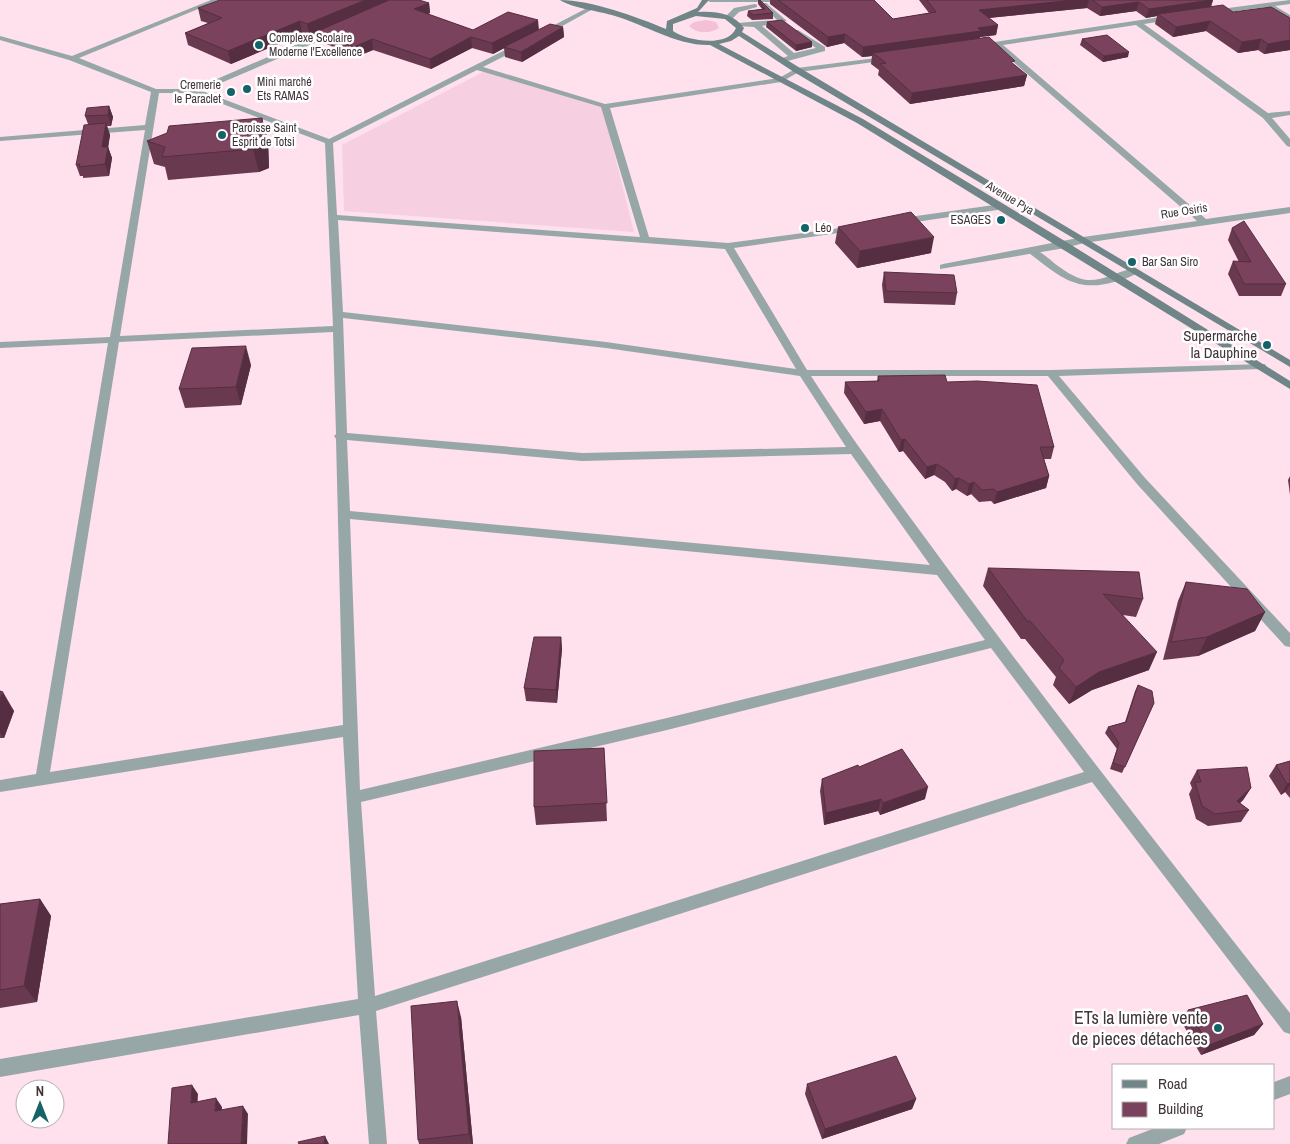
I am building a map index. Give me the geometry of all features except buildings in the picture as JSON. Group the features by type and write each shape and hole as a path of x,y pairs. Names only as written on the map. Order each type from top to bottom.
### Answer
{"main road":[{"path":"563,0 637,20 690,42 712,43 733,38 738,29"},
{"path":"637,20 670,23 699,9 708,0 724,16"},
{"path":"685,15 724,16"},
{"name":"Avenue Pya","path":"724,16 738,29 797,70 1290,364"},
{"path":"670,23 669,32 673,35"},
{"name":"Avenue Pya","path":"712,43 860,121 1065,245 1290,386"}],"street":[{"path":"72,58 217,0"},
{"path":"708,0 776,0"},
{"path":"724,16 737,10 776,0"},
{"path":"1201,14 1290,2"},
{"path":"764,4 807,42 822,49 793,56 783,61"},
{"path":"1268,5 1290,18"},
{"path":"538,35 591,8"},
{"path":"968,47 1182,16"},
{"path":"738,29 783,21"},
{"path":"1137,22 1266,116 1290,144"},
{"path":"756,25 788,48 793,56"},
{"path":"195,91 342,28"},
{"path":"0,38 72,58 155,91 195,91 329,142 529,40"},
{"path":"996,44 1204,221"},
{"path":"476,67 605,106 781,80 797,70 900,56"},
{"path":"42,779 116,338 155,91"},
{"path":"605,106 645,238"},
{"path":"1266,116 1290,113"},
{"path":"0,139 149,127"},
{"path":"329,142 338,314 340,436 350,730 366,1006 378,1144"},
{"path":"893,222 1000,207"},
{"name":"Rue Osiris","path":"943,267 1065,245 1082,240 1290,210"},
{"path":"332,217 645,238 728,246 864,226"},
{"path":"728,246 803,373 854,450 943,571 993,643 1290,1026"},
{"path":"1032,251 1071,281 1080,284 1093,285 1134,271"},
{"path":"338,314 587,342 803,373 1051,372 1260,366"},
{"path":"0,345 116,338 338,329"},
{"path":"1051,372 1141,481 1290,642"},
{"path":"340,436 582,457 854,450"},
{"path":"343,514 943,571"},
{"path":"355,797 658,726 993,643"},
{"path":"0,786 350,730"},
{"path":"0,1068 366,1006 1094,775"},
{"path":"1275,1091 1290,1085"},
{"path":"1135,1144 1175,1129"}],"shaded area":[{"path":"706,20 716,22 719,28 703,32 696,31 689,26 694,22"},
{"path":"483,72 602,104 634,232 344,211 342,145"}],"place":[{"name":"Complexe Scolaire Moderne l'Excellence","path":"259,45"},
{"name":"Mini marché Ets RAMAS","path":"247,89"},
{"name":"Cremerie le Paraclet","path":"231,92"},
{"name":"Paroisse Saint Esprit de Totsi","path":"222,135"},
{"name":"ESAGES","path":"1001,220"},
{"name":"Léo","path":"805,228"},
{"name":"Bar San Siro","path":"1132,262"},
{"name":"Supermarche la Dauphine","path":"1267,345"},
{"name":"ETs la lumière vente de pieces détachées","path":"1218,1028"}]}
